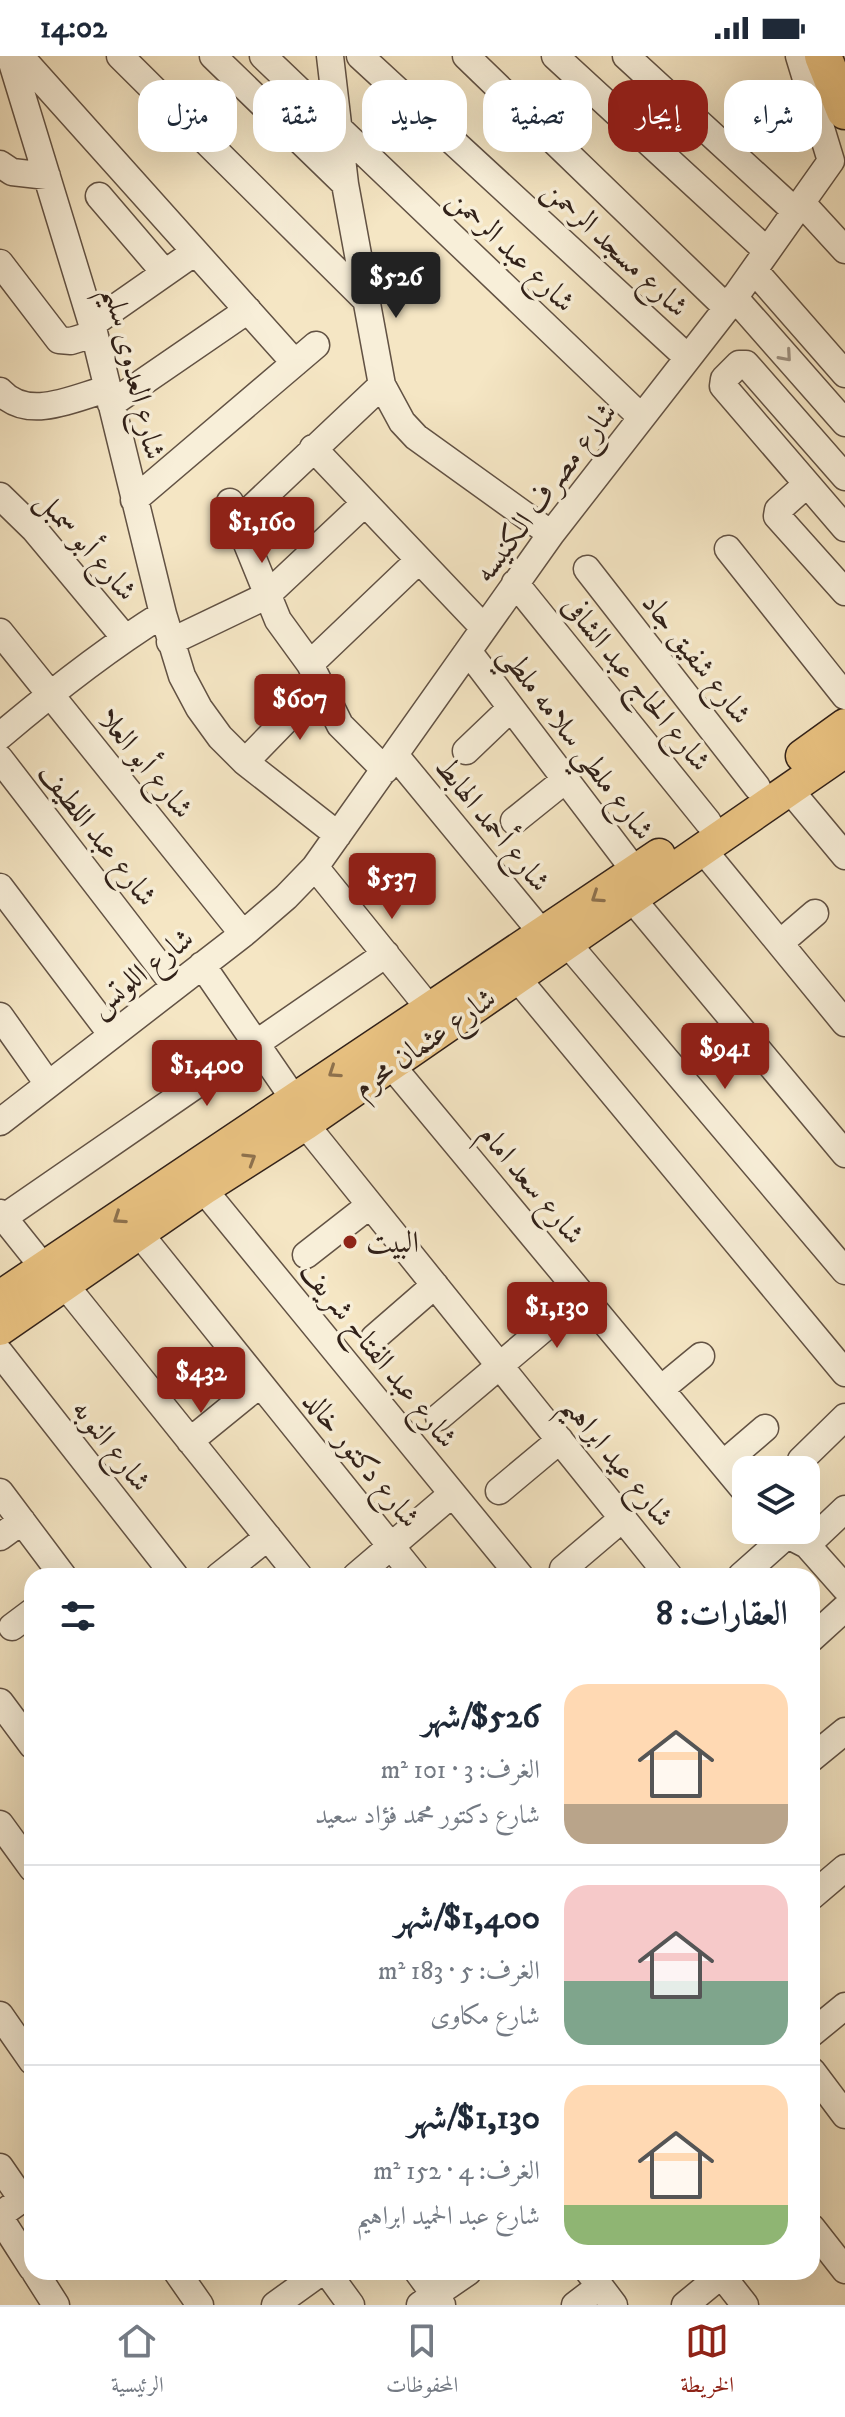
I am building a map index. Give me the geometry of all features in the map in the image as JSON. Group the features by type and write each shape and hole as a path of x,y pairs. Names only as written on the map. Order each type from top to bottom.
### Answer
{"highway":[{"path":"823,56 845,111"}],"main road":[{"name":"شارع عثمان محرم","path":"706,836 757,787 845,725"},
{"name":"شارع عثمان محرم","path":"0,1329 54,1276 300,1112 429,1008 555,938 706,836 790,790 845,751"},
{"name":"شارع عثمان محرم","path":"300,1112 391,1065 517,978 555,938"},
{"name":"شارع عثمان محرم","path":"0,1297 54,1276 139,1233 196,1180"}],"street":[{"name":"شارع العدوى سليم","path":"10,56 93,329 170,642 182,676 199,708 220,737 245,762 338,835"},
{"path":"20,56 295,363"},
{"path":"120,56 367,301"},
{"path":"213,56 345,184"},
{"name":"شارع عبد الرحمن","path":"263,56 288,80"},
{"path":"330,56 333,80"},
{"name":"شارع مسجد الرحمن","path":"360,56 687,357"},
{"path":"466,56 730,302 845,423"},
{"path":"555,56 760,260 845,374"},
{"path":"626,56 845,250"},
{"name":"شارع مصرف الكنيسه","path":"315,867 515,583 730,302 831,161 799,56"},
{"name":"شارع عبد الرحمن","path":"346,137 641,417"},
{"path":"341,152 382,385 402,422 416,437 551,534"},
{"path":"0,164 12,172 47,176"},
{"path":"99,196 165,273"},
{"path":"0,263 59,340 71,341 93,329 195,252"},
{"path":"0,391 8,400 29,408 109,397 248,310"},
{"path":"134,500 316,345"},
{"path":"845,477 746,364 739,364 724,379 723,386 845,528"},
{"path":"382,385 313,448 484,628"},
{"name":"شارع أحمد الهابط","path":"313,448 234,512 266,596 278,620 315,675 340,725 390,762 555,938 845,1271"},
{"path":"807,484 778,510 777,516 845,592"},
{"name":"شارع أبو سمبل","path":"0,496 34,529 125,638"},
{"path":"170,642 266,596 365,503"},
{"path":"728,549 845,696"},
{"path":"245,762 315,675 419,560"},
{"name":"شارع شفيق جاد","path":"587,569 757,787"},
{"name":"شارع الحاج عبد الشافى","path":"515,583 706,836 780,943 841,1008"},
{"path":"0,736 50,694 163,614"},
{"name":"شارع أبو العلا","path":"0,632 243,934"},
{"name":"شارع ملطي سلامه ملطي","path":"468,651 565,780 634,886 845,1154"},
{"path":"466,751 511,708"},
{"name":"شارع عبد اللطيف","path":"0,759 175,986"},
{"path":"514,821 565,780"},
{"path":"790,790 845,856"},
{"path":"315,867 429,1008"},
{"name":"شارع اللوتس","path":"0,1122 243,934 315,867"},
{"path":"0,887 112,1035"},
{"path":"780,943 815,913"},
{"path":"293,1568 54,1276 1,1217 386,954"},
{"name":"شارع عيد ابراهيم","path":"202,965 300,1112 370,1205 663,1568"},
{"path":"517,978 845,1373"},
{"path":"0,1016 48,1084"},
{"name":"شارع سعد امام","path":"391,1065 732,1475"},
{"name":"شارع عبد الفتاح شريف","path":"196,1180 513,1568"},
{"path":"306,1255 370,1205"},
{"name":"شارع دكتور خالد","path":"139,1233 409,1568"},
{"path":"374,1338 435,1285"},
{"path":"439,1417 582,1296"},
{"name":"شارع النوبه","path":"0,1353 169,1568"},
{"path":"661,1389 701,1356"},
{"path":"190,1441 260,1384"},
{"path":"805,1456 845,1417"},
{"path":"723,1464 765,1428"},
{"path":"499,1491 560,1440"},
{"path":"0,1492 57,1568"},
{"path":"365,1568 452,1494"},
{"path":"820,1522 845,1509"},
{"path":"564,1568 623,1518"},
{"path":"0,1537 22,1521"},
{"path":"229,1568 268,1537"},
{"path":"751,1568 781,1544"},
{"path":"798,1544 845,1588"},
{"path":"820,1631 845,1608"},
{"path":"0,1702 21,1732"},
{"path":"820,1751 845,1731"},
{"path":"0,1824 24,1857"},
{"path":"820,1889 845,1868"},
{"path":"820,2026 845,2006"},
{"path":"0,2015 24,2050"},
{"path":"820,2082 845,2115"},
{"path":"0,2167 24,2193"},
{"path":"24,2198 0,2216 24,2255"},
{"path":"820,2238 845,2270"},
{"path":"40,2280 56,2305"},
{"path":"275,2305 312,2280"},
{"path":"331,2280 351,2305"},
{"path":"422,2280 432,2302 458,2280"},
{"path":"685,2305 714,2280"},
{"path":"727,2280 745,2305"},
{"path":"575,2305 601,2288"}],"place":[{"name":"البيت","path":"350,1242"}]}
